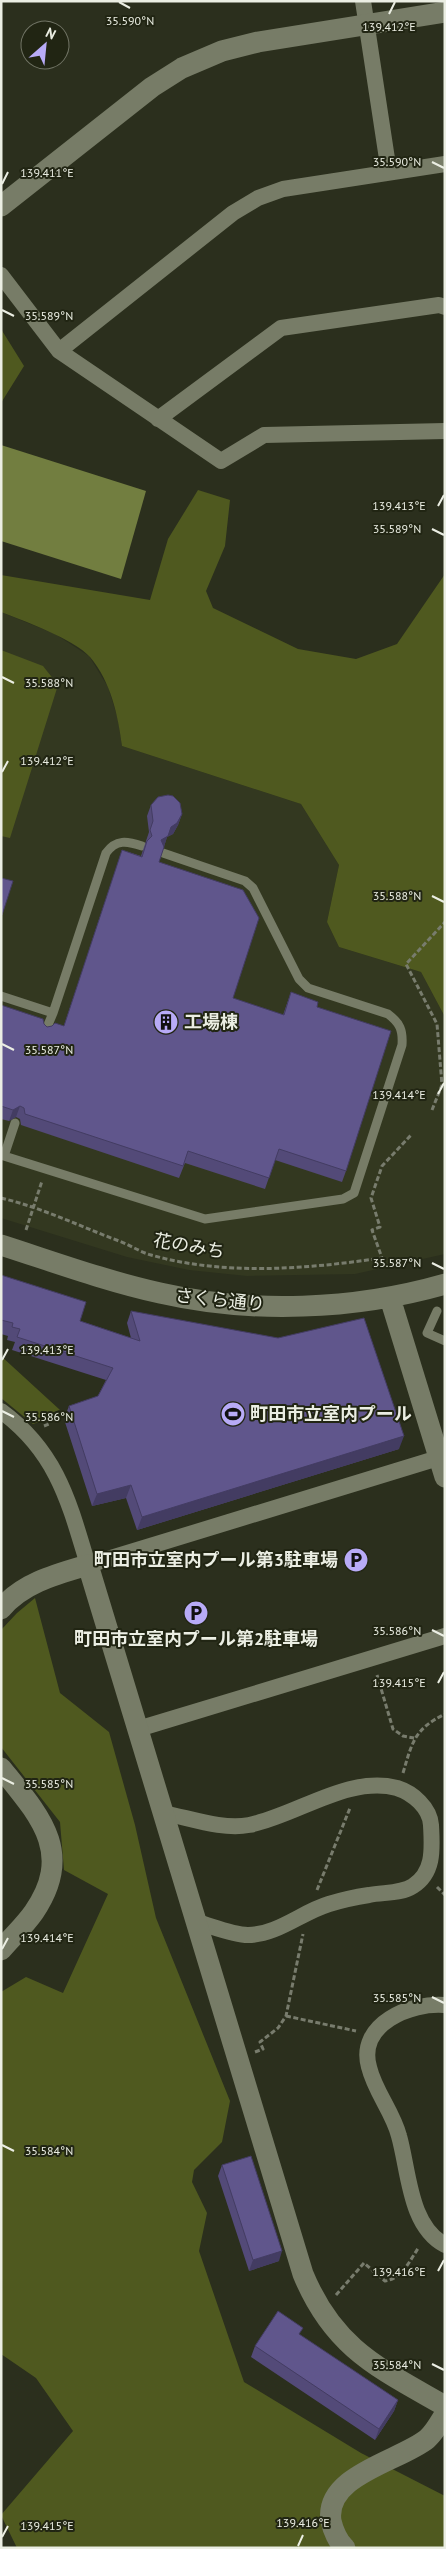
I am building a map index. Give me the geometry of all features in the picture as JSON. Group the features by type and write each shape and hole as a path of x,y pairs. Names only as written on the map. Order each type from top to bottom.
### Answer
{"street":[{"path":"363,1 389,172"},
{"path":"1,206 152,87 182,68 222,51 258,42 445,12"},
{"path":"59,352 233,213 258,198 283,190 445,164"},
{"path":"1,275 59,352 221,461 264,435 445,431"},
{"path":"158,419 281,328 442,302"},
{"name":"さくら通り","path":"1,1245 119,1283 182,1298 290,1306 390,1298 445,1284"},
{"path":"1,1609 8,1600 36,1582 88,1565 443,1463 390,1298"},
{"path":"1,1411 26,1431 44,1454 60,1480 88,1565 303,2274 311,2294 350,2347 380,2369 445,2406"},
{"path":"138,1729 445,1636"},
{"path":"1,1768 38,1813 48,1834 52,1860 48,1886 34,1912 1,1950"},
{"path":"163,1813 225,1825 247,1825 284,1815 336,1793 370,1786 398,1788 414,1796 431,1818 432,1859 425,1874 413,1886 395,1892 370,1894 329,1904 266,1932 246,1935 196,1922"},
{"path":"445,2006 418,2007 394,2015 380,2025 369,2049 368,2064 373,2081 399,2134 419,2214 429,2233 445,2245"},
{"path":"345,2548 332,2528 330,2514 334,2500 340,2490 353,2480 427,2439 445,2414"}],"lane":[{"path":"45,1032 106,853 111,847 121,842 142,846"},
{"path":"15,1123 3,1155 205,1219 343,1199 354,1192 402,1045 403,1032 398,1021 388,1014 308,988 299,979 253,888 246,880 163,853"},
{"path":"1,996 53,1013"},
{"path":"436,1311 427,1333 445,1342"}],"path":[{"path":"432,1110 442,1085 437,1024 406,964 445,922"},
{"name":"花のみち","path":"1,1198 34,1206 150,1254 190,1263 238,1268 285,1269 382,1258 372,1230 380,1228 371,1198 382,1166 412,1134"},
{"path":"26,1230 37,1196"},
{"path":"26,1431 49,1424 47,1418 61,1413"},
{"path":"371,1658 393,1729 403,1736 414,1738"},
{"path":"398,1788 414,1738 423,1728 445,1714"},
{"path":"286,2016 374,2035"},
{"path":"322,2310 364,2263 385,2281 399,2275 429,2233"}],"shaded area":[{"path":"1,329 24,366 1,403"},
{"path":"1,445 146,491 121,579 1,541"},
{"path":"198,490 230,500 225,546 206,591 213,608 298,649 356,659 397,644 445,574 445,1017 421,972 339,947 327,922 339,865 301,804 122,746 112,699 103,677 90,657 83,650 61,637 1,612 1,575 150,600 168,539"},
{"path":"1,612 55,634 89,656 108,687 118,719 122,746 301,804 339,865 327,922 339,947 421,972 445,1017 445,1254 355,1274 247,1276 189,1270 127,1257 1,1218"},
{"path":"1,650 43,666 58,685 10,838 1,836"},
{"path":"1,1356 60,1410 44,1415 45,1420 33,1424 1,1398"},
{"path":"35,1598 60,1693 109,1732 135,1825 156,1918 230,2101 222,2142 194,2170 192,2182 207,2213 199,2251 244,2382 361,2453 445,2496 445,2548 17,2548 1,2515 73,2431 36,2378 1,2354 1,1992 26,1977 63,1993 108,1894 64,1870 60,1822 1,1747 1,1630"}],"building":[{"name":"工場棟","path":"173,796 180,803 182,814 177,823 171,827 168,836 161,840 164,847 159,862 243,890 259,918 233,998 284,1015 291,992 318,1002 317,1007 391,1031 346,1171 279,1149 269,1178 188,1151 183,1166 25,1114 24,1108 20,1106 13,1110 1,1106 1,1005 43,1019 47,1027 55,1023 64,1026 122,850 142,857 147,841 152,836 150,830 153,821 151,805 158,797"},
{"path":"1,878 13,881 2,915 1,915"},
{"name":"町田市立室内プール","path":"1,1275 86,1302 80,1321 140,1341 131,1311 278,1338 364,1318 404,1436 142,1517 131,1485 97,1494 69,1406 98,1396 113,1368 17,1337 20,1329 12,1327 13,1323 1,1320"},
{"path":"251,2156 282,2251 253,2260 222,2165"},
{"path":"278,2311 303,2328 299,2334 398,2400 379,2429 255,2346"}],"place":[{"name":"工場棟","path":"166,1022"},
{"name":"町田市立室内プール","path":"233,1414"},
{"name":"町田市立室内プール第3駐車場","path":"356,1560"},
{"name":"町田市立室内プール第2駐車場","path":"196,1613"}]}
